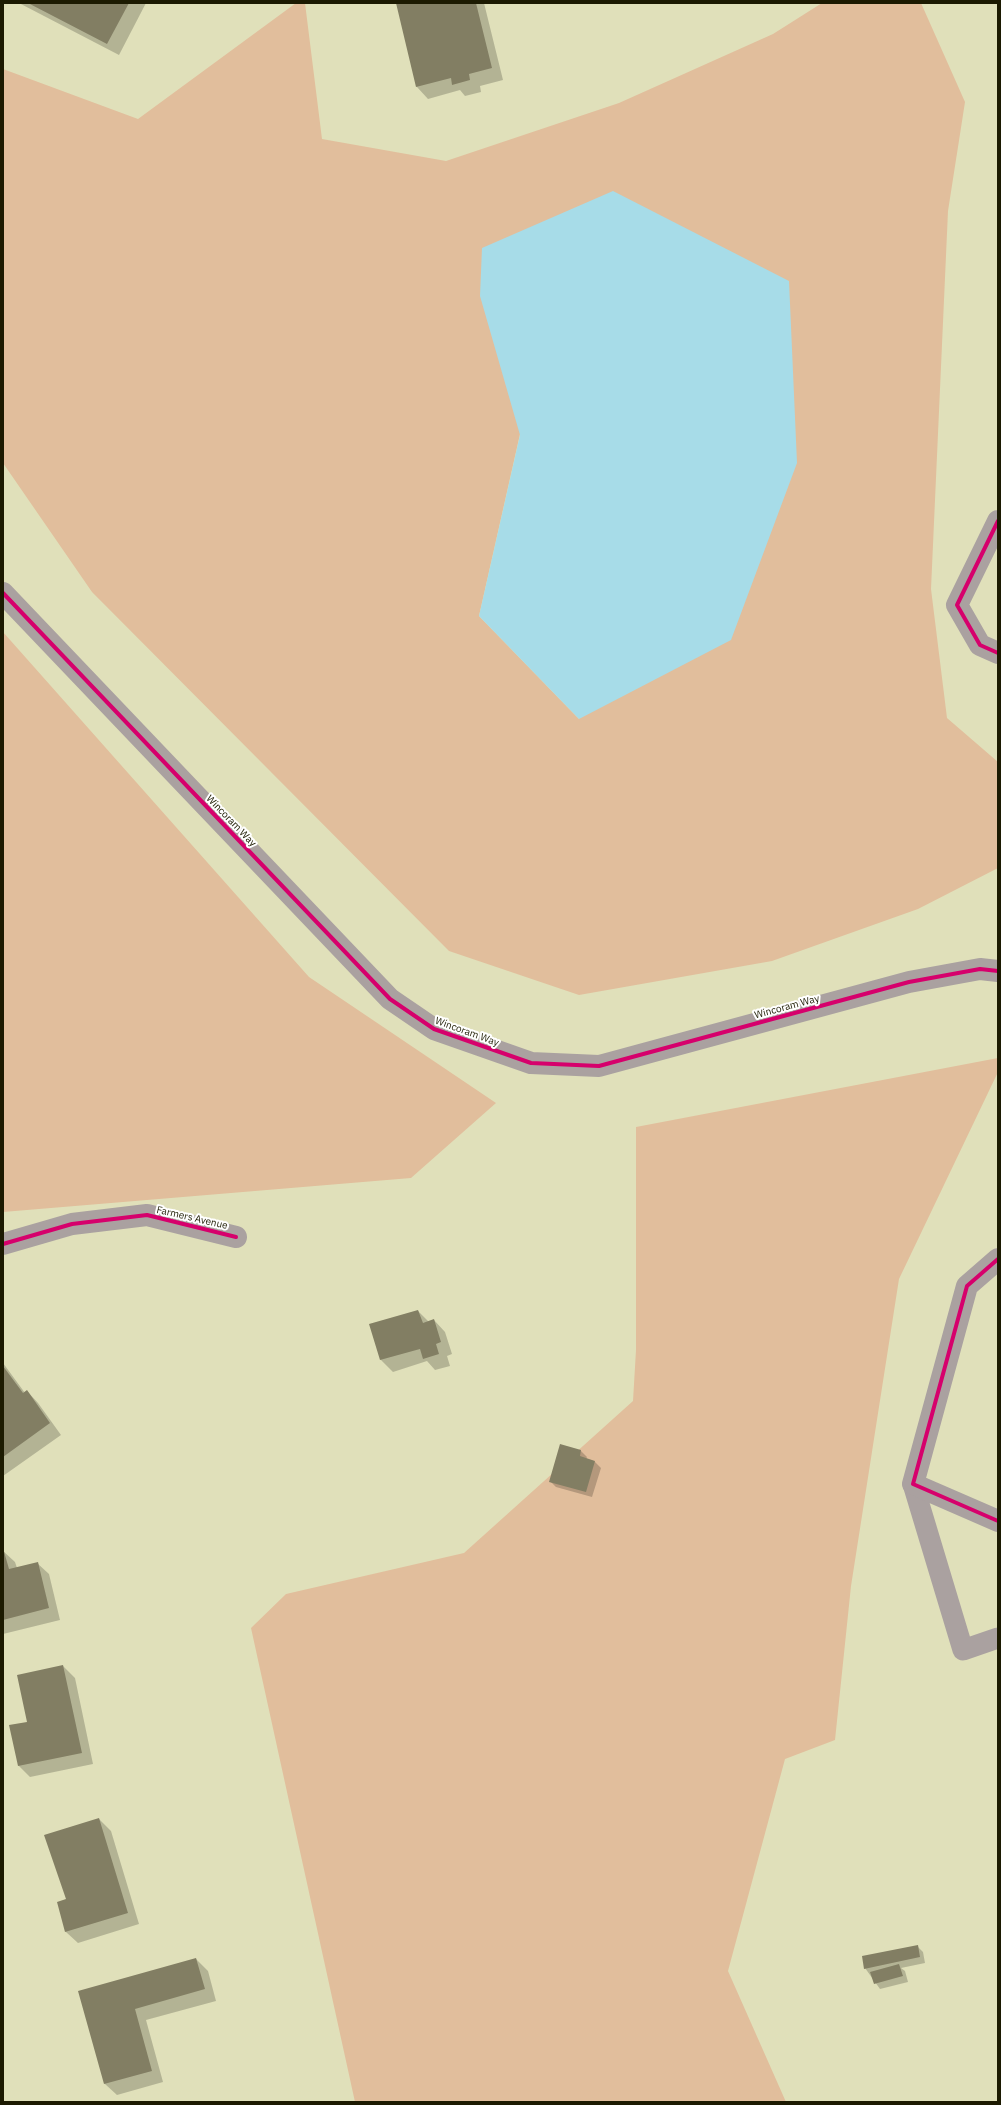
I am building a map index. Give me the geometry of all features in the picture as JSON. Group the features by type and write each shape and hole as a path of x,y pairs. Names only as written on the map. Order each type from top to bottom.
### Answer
{"street":[{"path":"998,521 956,605 980,645 998,653"},
{"name":"Wincoram Way","path":"3,593 390,999 434,1029 531,1063 599,1066 909,982 980,969 998,971"},
{"name":"Farmers Avenue","path":"3,1244 72,1224 147,1215 236,1236"},
{"path":"998,1259 967,1286 913,1484 998,1521"}],"lane":[{"path":"913,1484 963,1650 998,1638"}],"shaded area":[{"path":"296,3 305,3 322,139 446,161 619,103 773,34 822,3 921,3 965,102 948,211 931,589 947,718 998,762 998,868 918,909 772,961 579,995 449,951 92,592 3,463 3,69 138,119","holes":["520,434 579,719 479,616"]},
{"path":"3,632 309,977 496,1103 411,1178 3,1212"},
{"path":"998,1058 998,1072 899,1279 851,1586 835,1740 785,1759 728,1971 786,2102 355,2102 251,1628 286,1594 464,1553 633,1401 636,1350 636,1127"}],"water":[{"path":"613,191 789,281 797,463 731,640 579,719 479,616 520,435 480,296 482,248"}],"building":[{"path":"28,3 129,3 107,44"},
{"path":"396,3 476,3 492,68 469,74 470,80 452,85 451,78 416,87"},
{"path":"418,1310 423,1323 434,1319 441,1342 436,1344 439,1354 423,1359 420,1349 380,1360 369,1324"},
{"path":"3,1366 23,1393 27,1390 50,1423 3,1457"},
{"path":"560,1444 581,1450 580,1456 595,1461 586,1492 549,1482"},
{"path":"3,1548 9,1569 38,1562 49,1608 3,1620"},
{"path":"63,1665 82,1753 18,1766 9,1725 27,1722 17,1675"},
{"path":"99,1818 128,1913 65,1932 57,1902 66,1899 44,1835"},
{"path":"918,1945 920,1957 864,1969 862,1956"},
{"path":"196,1958 205,1989 135,2009 152,2071 104,2084 78,1991"},
{"path":"899,1964 903,1976 874,1984 870,1972"}],"cycle path":[{"path":"998,521 957,605 980,645 998,653"},
{"path":"3,593 390,999 434,1029 531,1063 599,1066 909,982 980,969 998,971"},
{"path":"3,1244 72,1224 147,1215 236,1237"},
{"path":"998,1259 967,1286 913,1484 998,1521"}]}
